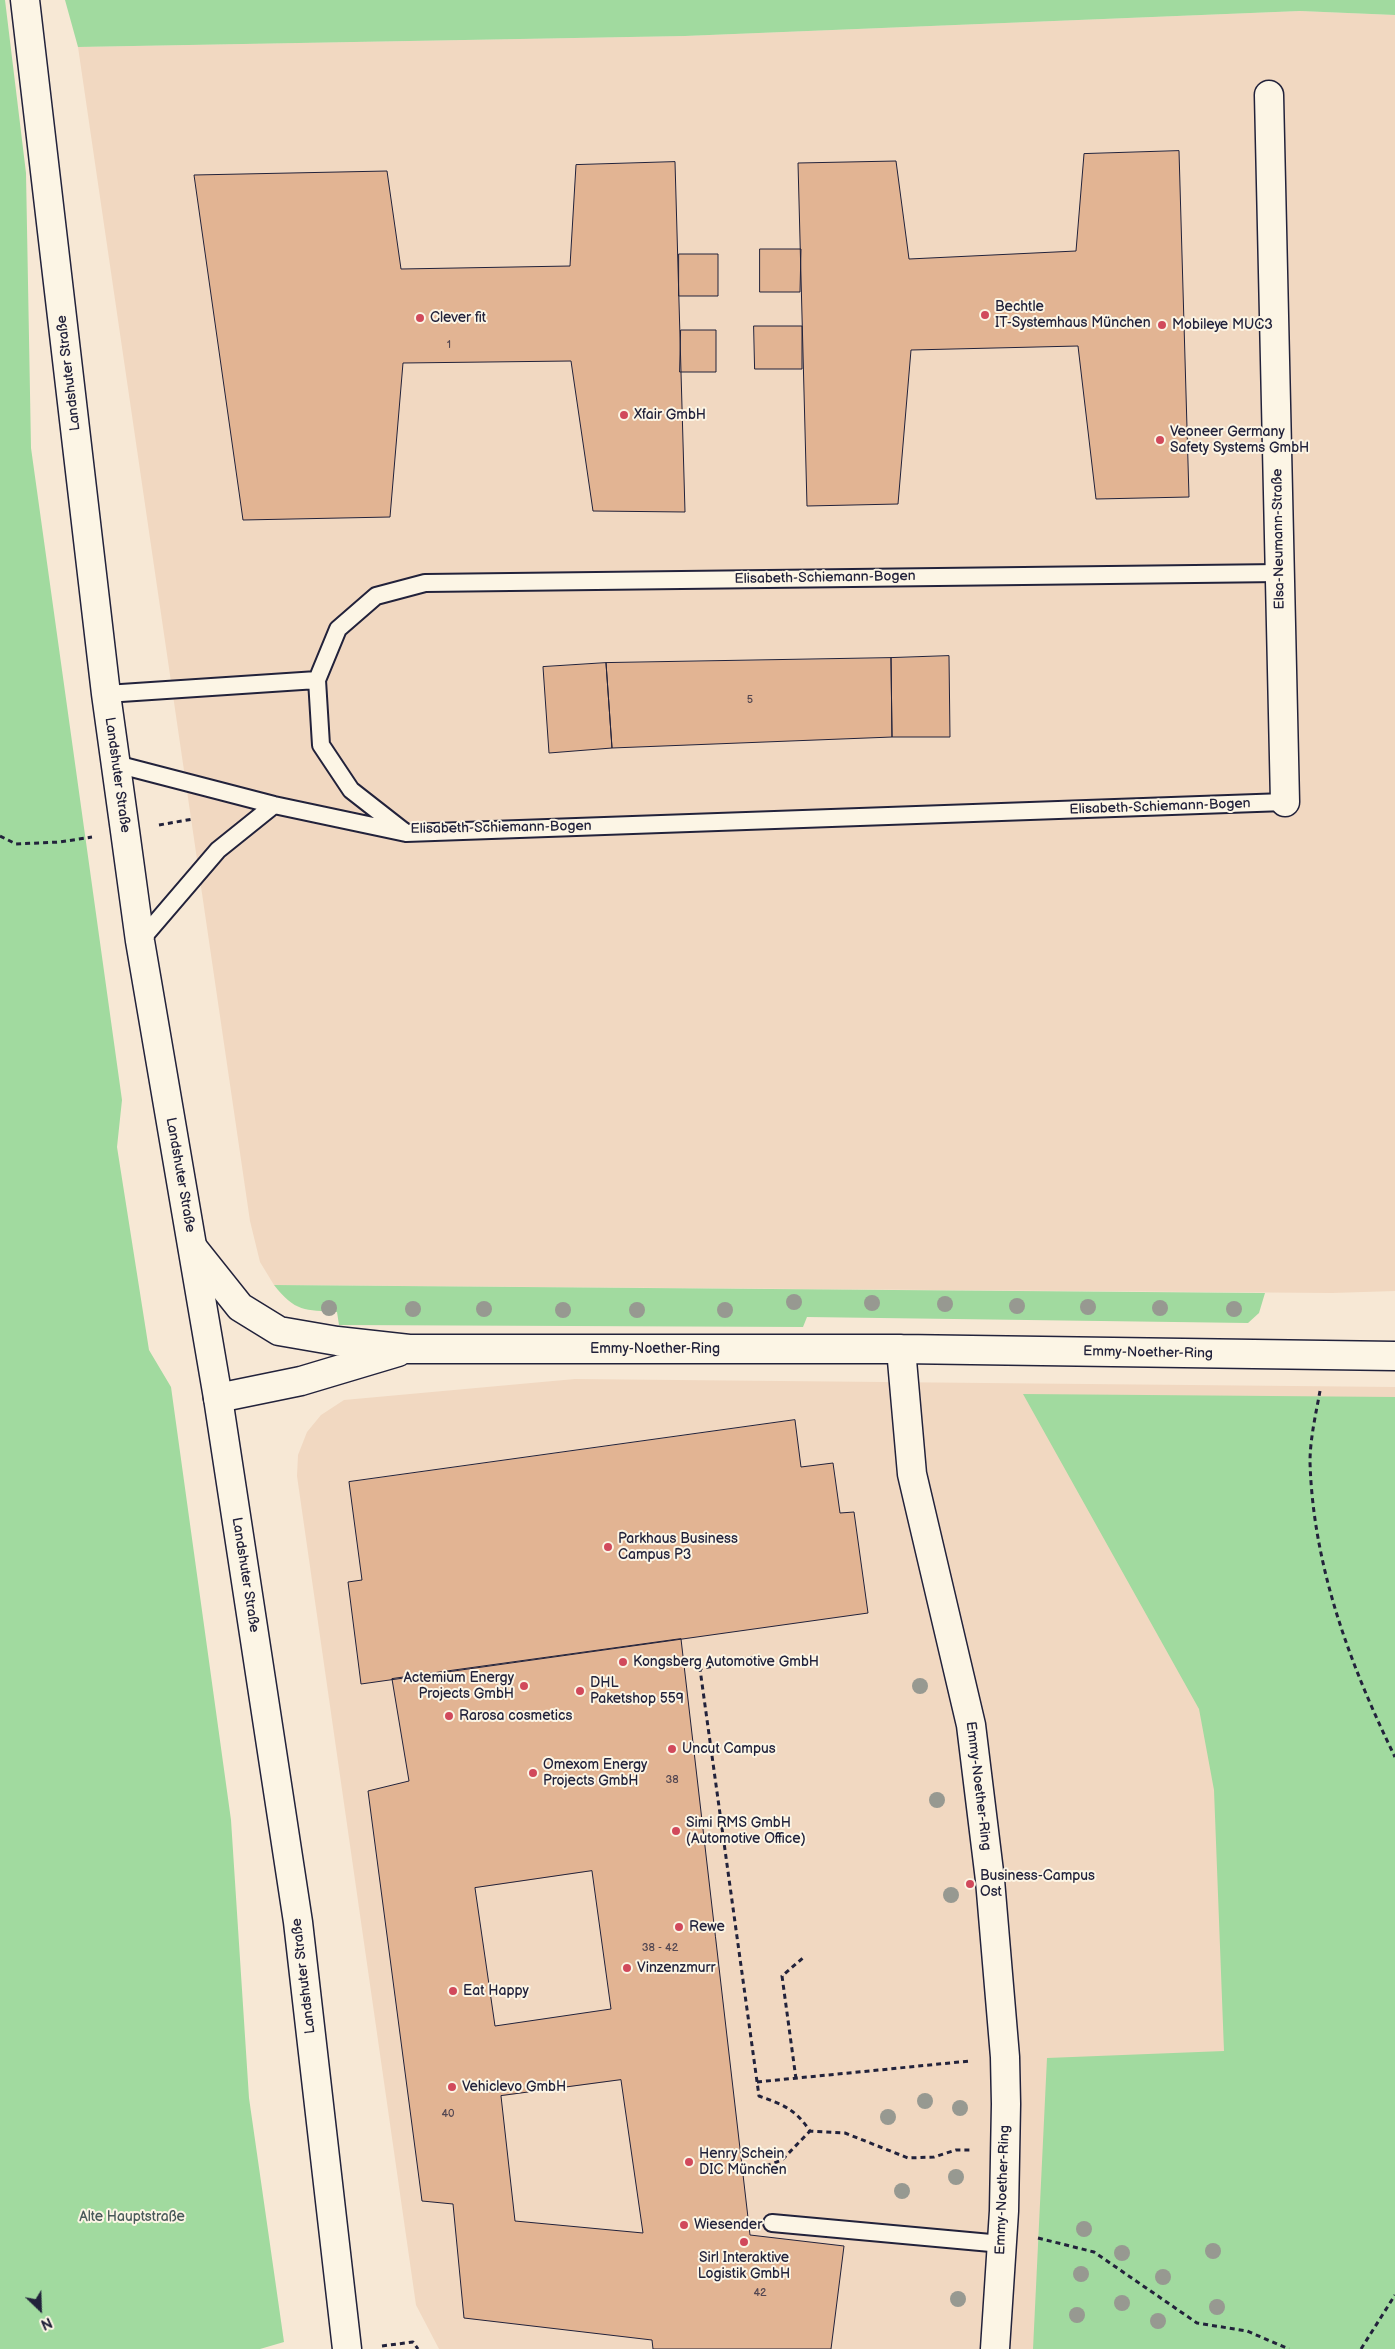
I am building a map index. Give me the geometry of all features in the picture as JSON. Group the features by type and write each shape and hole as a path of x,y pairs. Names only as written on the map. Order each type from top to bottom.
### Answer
{"street":[{"name":"Landshuter Straße","path":"25,0 106,694 140,941 218,1398 298,1922 347,2349"},
{"name":"Elsa-Neumann-Straße","path":"1269,95 1285,802"},
{"name":"Emmy-Noether-Ring","path":"193,1248 240,1306 279,1331 337,1341 409,1349 901,1349 1395,1356"},
{"name":"Emmy-Noether-Ring","path":"218,1398 301,1381 409,1349"},
{"name":"Emmy-Noether-Ring","path":"901,1349 912,1474 973,1737 990,1880 1005,2057 1005,2152 995,2349"}],"lane":[{"name":"Elisabeth-Schiemann-Bogen","path":"1280,573 425,583 376,596 338,629 317,680 321,745 351,790 406,833 1285,802"},
{"path":"106,694 317,680"},
{"path":"116,764 274,805 406,833"},
{"path":"140,941 218,850 274,805"},
{"path":"772,2223 1002,2236"}],"path":[{"path":"1327,1355 1310,1461 1318,1543 1343,1635 1395,1757"},
{"path":"755,1656 700,1668 759,2096 799,2114 810,2131"},
{"path":"796,2079 782,1976 804,1957"},
{"path":"757,2082 1005,2057"},
{"path":"810,2131 845,2134 908,2158 934,2157 956,2150 1005,2152"},
{"path":"766,2166 782,2160 810,2131"},
{"path":"1002,2236 1094,2252 1197,2323 1247,2331 1289,2349"},
{"path":"1361,2349 1395,2295"},
{"path":"403,2344 413,2342 418,2349"}],"shaded area":[{"path":"1300,11 1395,15 1395,1291 1332,1293 274,1285 260,1262 250,1221 78,47 685,36"},
{"path":"575,1379 1395,1387 1395,2349 439,2349 416,2305 297,1476 298,1455 307,1432 321,1415 344,1400"}],"green space":[{"name":"Alte Hauptstraße","path":"0,0 5,0 26,173 31,448 122,1100 117,1147 149,1350 171,1387 231,1820 249,2098 284,2342 260,2349 0,2349"},
{"path":"65,0 1395,0 1395,15 1300,11 685,36 78,47"},
{"path":"274,1285 1265,1293 1259,1313 1248,1323 807,1317 803,1327 339,1325 337,1312 301,1308 288,1300"},
{"path":"1023,1394 1395,1397 1395,2349 1033,2349 1047,2058 1224,2051 1214,1790 1199,1709"}],"building":[{"path":"1179,151 1189,497 1096,499 1078,346 911,350 898,504 807,506 798,163 896,161 909,259 1076,251 1084,154"},
{"path":"675,162 685,512 593,511 571,361 403,363 390,517 243,520 194,175 387,171 401,269 570,266 576,165"},
{"path":"760,249 801,249 800,292 760,292"},
{"path":"679,254 718,254 718,296 679,296"},
{"path":"754,326 802,326 802,369 755,369"},
{"path":"681,330 716,330 716,372 680,372"},
{"path":"949,656 950,737 892,737 891,658"},
{"path":"891,658 892,737 612,748 606,663"},
{"path":"606,663 612,748 549,753 543,667"},
{"name":"Parkhaus Business Campus P3","path":"795,1420 801,1467 833,1463 840,1513 854,1512 868,1613 361,1684 348,1582 362,1580 349,1482"},
{"path":"681,1639 750,2235 844,2246 831,2349 653,2349 652,2340 464,2318 453,2204 422,2201 368,1791 409,1781 392,1679","holes":["592,1871 611,2009 495,2026 475,1888","621,2080 643,2233 515,2221 501,2096"]}],"place":[{"name":"Bechtle IT-Systemhaus München","path":"985,315"},
{"name":"Clever fit","path":"420,318"},
{"name":"Mobileye MUC3","path":"1162,325"},
{"name":"Xfair GmbH","path":"624,415"},
{"name":"Veoneer Germany Safety Systems GmbH","path":"1160,440"},
{"name":"Parkhaus Business Campus P3","path":"608,1547"},
{"name":"Kongsberg Automotive GmbH","path":"623,1662"},
{"name":"Actemium Energy Projects GmbH","path":"524,1686"},
{"name":"DHL Paketshop 559","path":"580,1691"},
{"name":"Rarosa cosmetics","path":"449,1716"},
{"name":"Uncut Campus","path":"672,1749"},
{"name":"Omexom Energy Projects GmbH","path":"533,1773"},
{"name":"Simi RMS GmbH (Automotive Office)","path":"676,1831"},
{"name":"Business-Campus Ost","path":"970,1884"},
{"name":"Rewe","path":"679,1927"},
{"name":"Vinzenzmurr","path":"627,1968"},
{"name":"Eat Happy","path":"453,1991"},
{"name":"Vehiclevo GmbH","path":"452,2087"},
{"name":"Henry Schein DIC München","path":"689,2162"},
{"name":"Wiesender","path":"684,2225"},
{"name":"Sirl Interaktive Logistik GmbH","path":"744,2242"}]}
